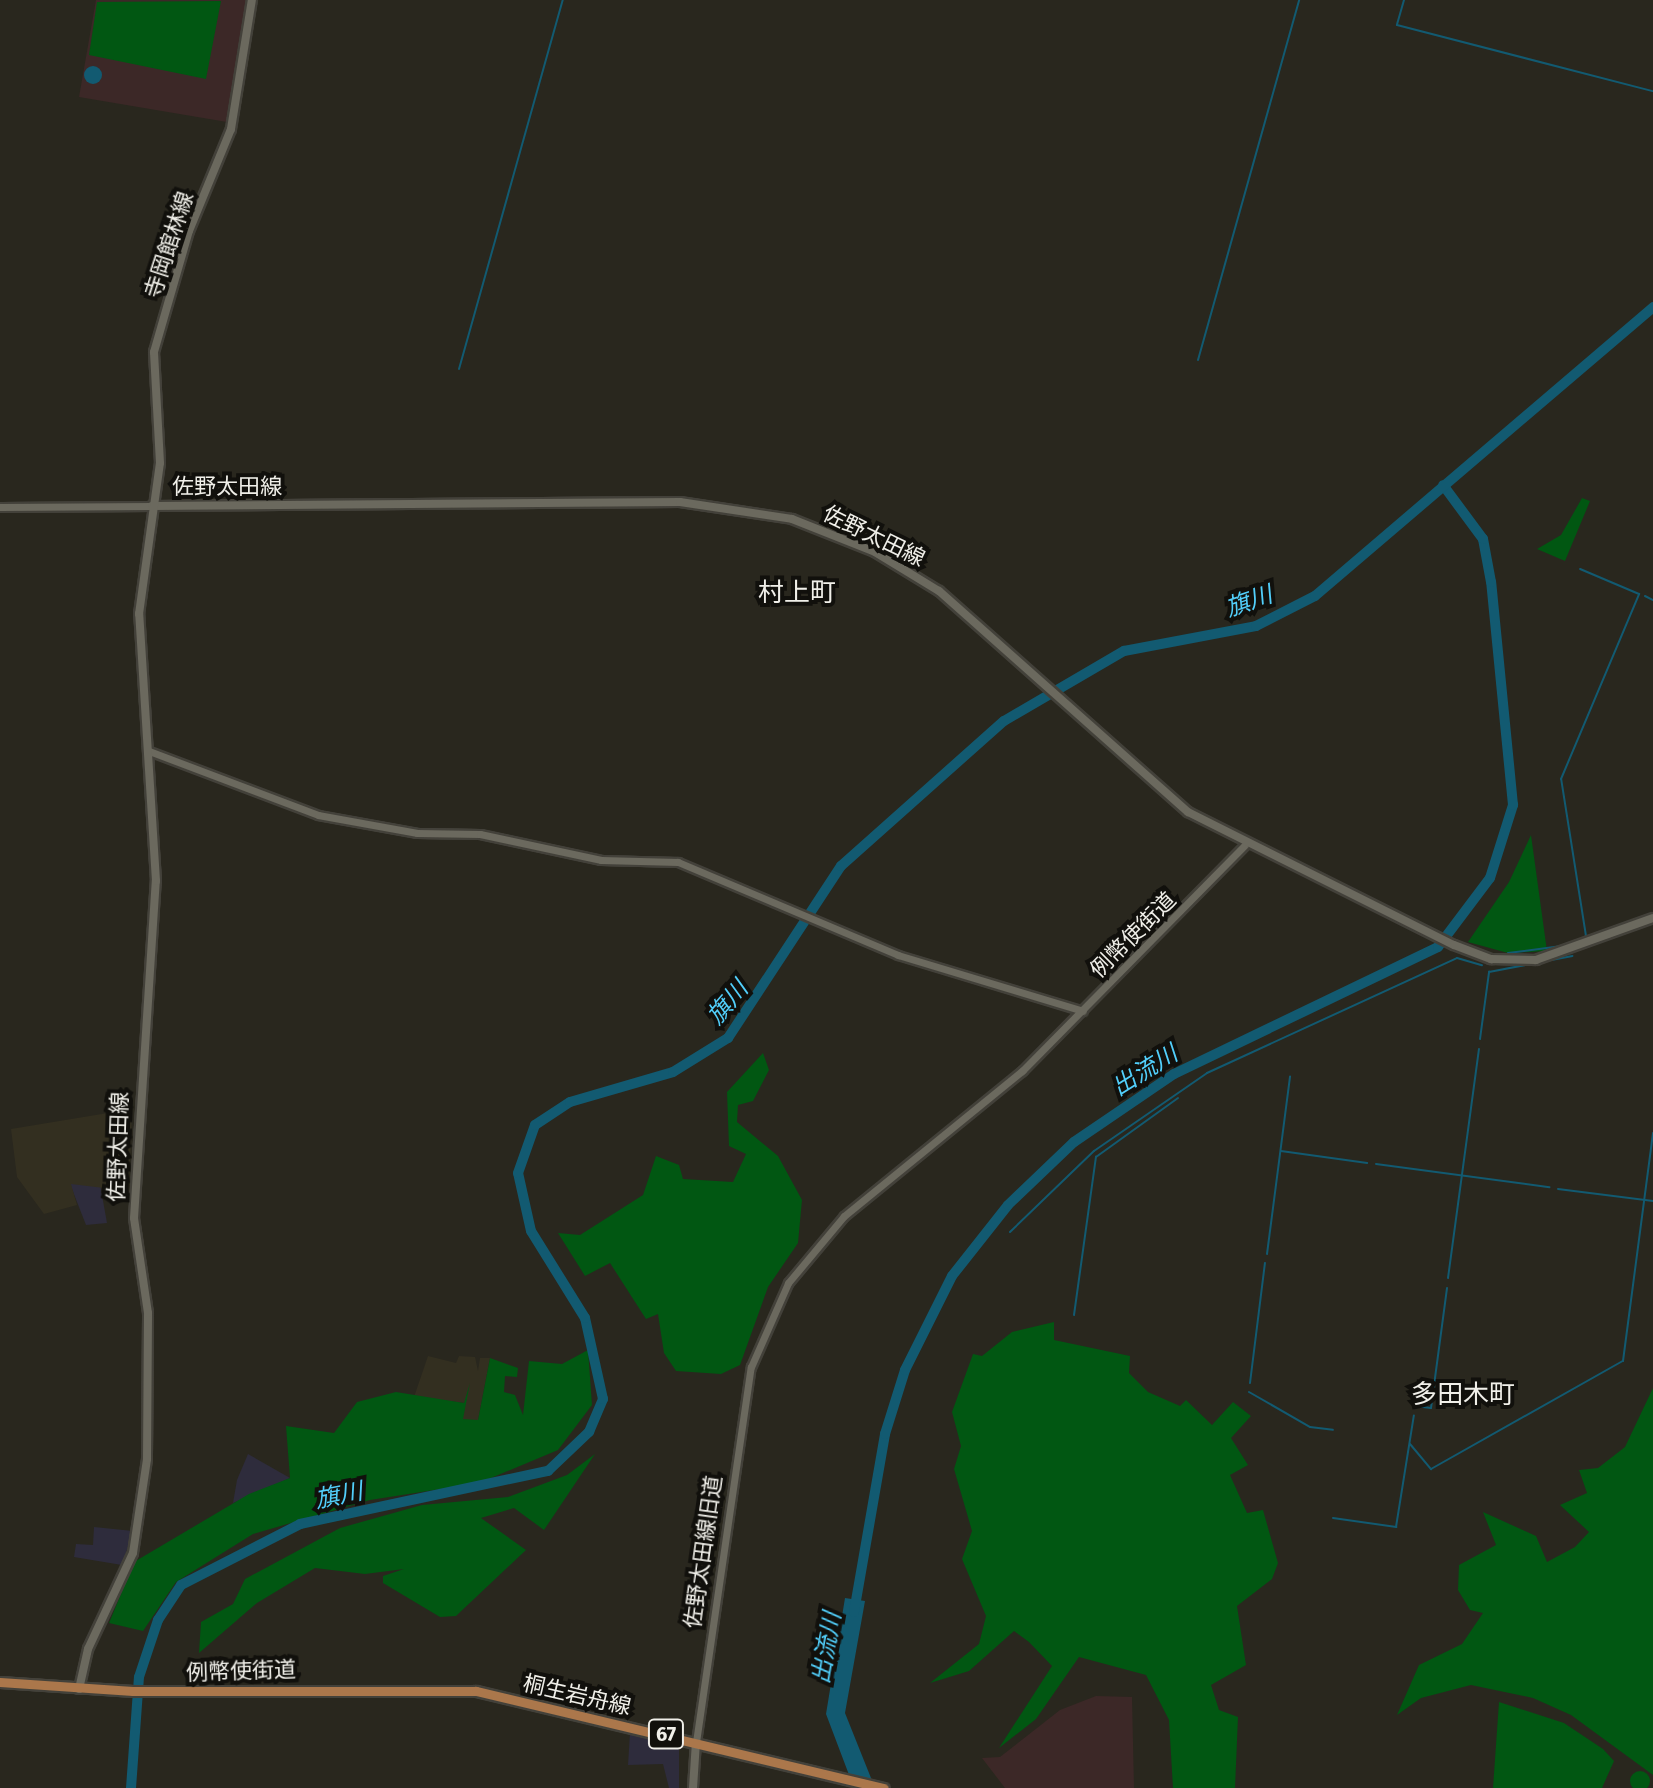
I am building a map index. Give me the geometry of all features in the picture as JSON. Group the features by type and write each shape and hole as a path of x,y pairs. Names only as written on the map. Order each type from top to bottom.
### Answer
{"main road":[{"name":"寺岡館林線","path":"152,506 160,456 154,352 189,231 231,129 252,0"},
{"name":"佐野太田線","path":"83,1689 136,1543 147,1459 148,1313 134,1218 156,879 139,614 152,506 600,501 751,509 830,531 900,566 1023,667 1107,746 1174,803 1245,845"},
{"path":"1245,845 1454,945 1491,959 1536,960 1653,918"},
{"name":"例幣使街道","path":"0,1682 83,1689 167,1691 484,1692"},
{"name":"桐生岩舟線","path":"484,1692 880,1787"},
{"path":"693,1788 696,1742"}],"street":[{"path":"0,507 152,506"},
{"path":"149,751 318,815 417,833 492,836 601,860 671,860 857,938 1083,1011"},
{"name":"例幣使街道","path":"751,1367 788,1283 829,1230 1083,1011 1245,845"},
{"name":"佐野太田線旧道","path":"696,1742 751,1367"}],"shaded area":[{"path":"96,0 247,0 227,122 79,97"},
{"path":"132,1109 129,1191 71,1184 77,1205 44,1214 17,1177 11,1129"},
{"path":"70,1184 100,1184 107,1223 86,1225"},
{"path":"428,1356 456,1363 459,1356 475,1357 478,1371 480,1358 490,1358 478,1420 462,1420 468,1390 465,1403 414,1397"},
{"path":"248,1454 290,1478 233,1503 237,1480"},
{"path":"94,1527 133,1531 122,1565 74,1557 76,1544 93,1545"},
{"path":"1096,1696 1132,1697 1134,1788 1005,1788 982,1758 1000,1757 1060,1710"},
{"path":"630,1733 679,1745 679,1788 669,1788 663,1764 628,1765"}],"green space":[{"path":"221,1 206,79 89,55 97,2"},
{"path":"1582,498 1590,501 1565,561 1537,549 1561,535"},
{"path":"1531,835 1547,951 1508,953 1468,942 1509,882"},
{"path":"763,1053 769,1070 753,1101 738,1105 737,1122 778,1156 802,1200 798,1243 768,1287 740,1365 721,1374 676,1371 664,1353 658,1314 646,1319 610,1263 585,1276 558,1233 580,1235 643,1195 656,1156 679,1165 683,1179 733,1182 746,1154 729,1146 727,1092"},
{"path":"1054,1322 1054,1340 1130,1356 1129,1373 1148,1392 1180,1406 1186,1400 1212,1425 1233,1402 1251,1416 1231,1438 1248,1465 1230,1475 1247,1513 1263,1510 1278,1563 1272,1579 1237,1606 1246,1665 1211,1685 1219,1710 1238,1717 1235,1788 1173,1788 1169,1720 1146,1675 1079,1657 1036,1719 999,1748 1052,1666 1029,1642 1014,1631 969,1671 930,1683 979,1644 986,1616 962,1559 972,1531 954,1469 961,1446 952,1412 973,1354 982,1356 1012,1332"},
{"path":"588,1350 592,1405 558,1450 479,1483 370,1500 253,1534 176,1582 143,1631 109,1623 134,1562 249,1494 290,1478 286,1426 334,1433 357,1402 396,1392 464,1403 470,1383 463,1419 478,1420 490,1358 518,1368 517,1377 505,1376 504,1392 515,1395 523,1415 529,1361 562,1364"},
{"path":"1653,1388 1653,1775 1571,1715 1533,1698 1471,1685 1421,1698 1397,1715 1419,1665 1462,1644 1483,1613 1470,1610 1458,1590 1459,1565 1496,1545 1483,1512 1536,1536 1547,1562 1575,1547 1589,1532 1560,1505 1587,1493 1579,1470 1598,1468 1625,1447"},
{"path":"595,1454 544,1530 514,1508 481,1518 526,1550 456,1616 440,1617 383,1583 383,1576 404,1569 365,1574 315,1568 257,1603 199,1653 201,1622 233,1604 245,1579 340,1528 422,1505 508,1497 567,1475"},
{"path":"1499,1702 1564,1723 1603,1749 1614,1761 1602,1788 1493,1788"},
{"path":"1640,1771 1647,1774 1650,1781 1647,1788 1640,1791 1633,1788 1630,1781 1633,1774"}],"water":[{"path":"93,66 102,75 93,84 84,75"},
{"path":"845,1598 865,1601 845,1713 875,1788 854,1788 826,1714"}],"waterway":[{"path":"459,369 563,0"},
{"path":"1198,360 1299,0"},
{"path":"1404,0 1397,25 1653,91"},
{"name":"旗川","path":"131,1788 139,1677 158,1620 181,1585 300,1524 548,1471 589,1432 603,1399 585,1318 531,1231 518,1173 535,1125 570,1102 673,1072 728,1038 841,866 1004,721 1124,651 1256,626 1315,596 1653,307"},
{"name":"出流川","path":"854,1612 885,1434 905,1370 952,1276 1008,1205 1074,1142 1174,1074 1438,947 1490,878 1513,805 1491,582 1483,539 1443,485"},
{"path":"1580,569 1639,594 1561,779 1586,936 1580,940"},
{"path":"1645,596 1653,600"},
{"path":"1508,953 1562,946"},
{"path":"1480,1039 1489,972 1572,956"},
{"path":"1010,1232 1094,1151 1207,1073 1457,958 1482,965"},
{"path":"1448,1278 1479,1049"},
{"path":"1267,1254 1290,1076"},
{"path":"1074,1315 1096,1157 1178,1098"},
{"path":"1410,1444 1431,1469 1623,1361 1653,1133"},
{"path":"1281,1151 1367,1163"},
{"path":"1376,1164 1549,1187"},
{"path":"1558,1189 1653,1201"},
{"path":"1250,1383 1265,1263"},
{"path":"1415,1406 1431,1408 1447,1288"},
{"path":"1249,1392 1310,1427 1333,1430"},
{"path":"1333,1518 1396,1527 1414,1415"}],"district":[{"name":"村上町","path":"797,593"},
{"name":"多田木町","path":"1463,1395"}]}
